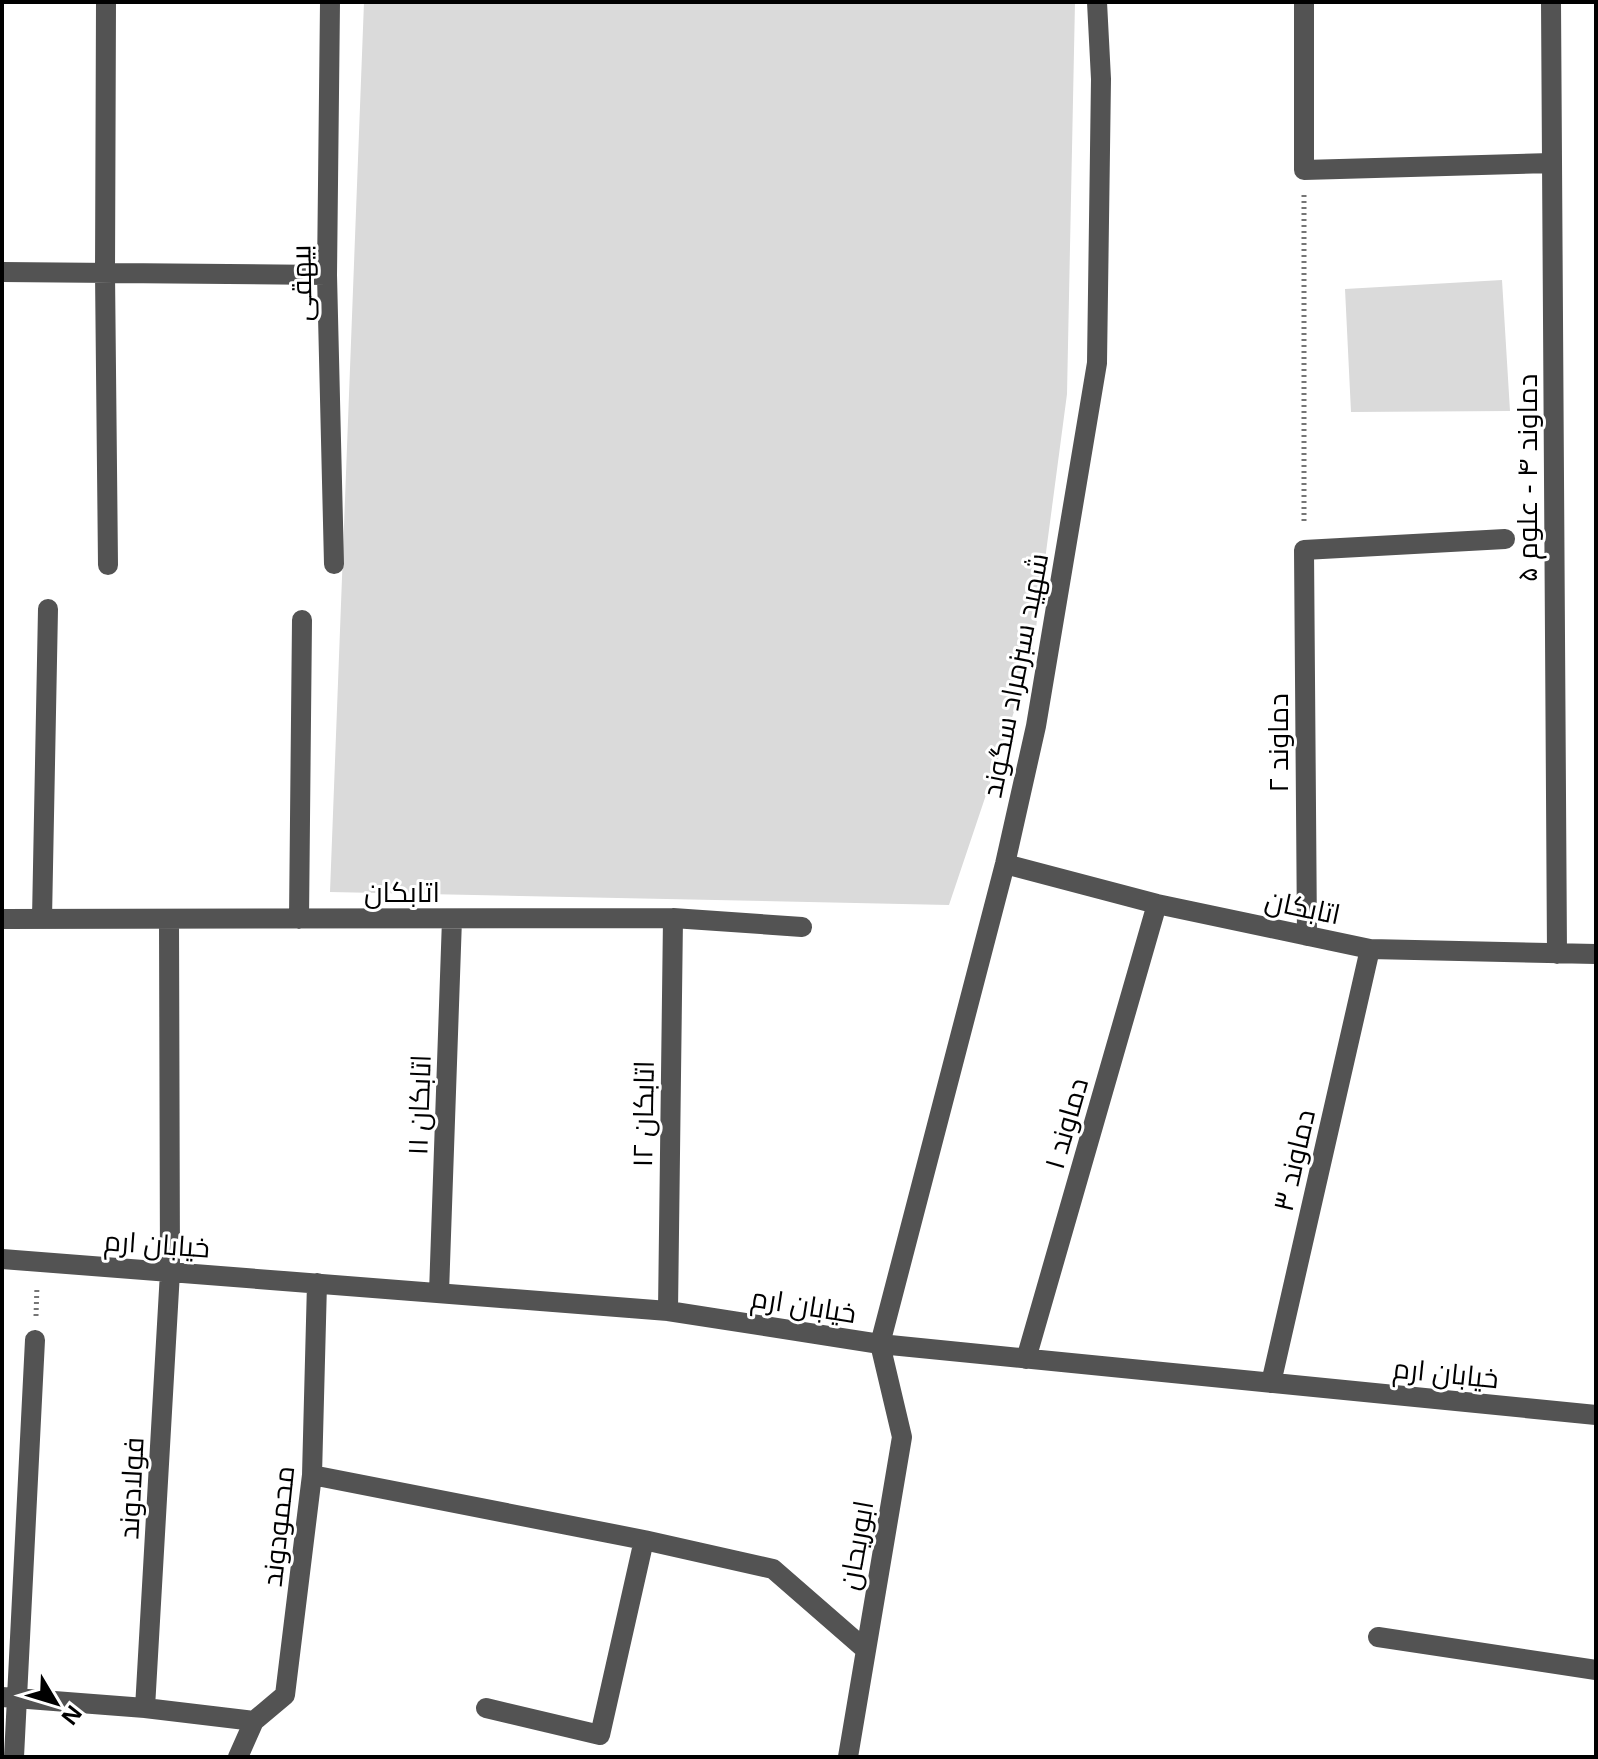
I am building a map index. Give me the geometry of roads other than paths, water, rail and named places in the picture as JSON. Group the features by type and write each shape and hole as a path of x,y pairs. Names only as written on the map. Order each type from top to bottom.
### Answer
{"street":[{"path":"106,2 108,565"},
{"name":"بیهقی","path":"330,2 327,275 334,564"},
{"name":"شهید سبزمراد سگوند","path":"880,1344 1005,864 1036,726 1097,363 1101,79 1097,2"},
{"path":"1304,2 1304,170 1551,163"},
{"name":"دماوند ۴ - علوم ۵","path":"1551,2 1557,954"},
{"path":"2,272 327,275"},
{"name":"دماوند ۲","path":"1307,936 1304,550 1505,539"},
{"path":"42,919 48,609"},
{"path":"299,919 302,620"},
{"name":"اتابکان","path":"1005,864 1157,904 1370,949 1596,954"},
{"name":"دماوند ۱","path":"1026,1359 1157,904"},
{"name":"اتابکان","path":"2,919 673,918 802,927"},
{"name":"اتابکان ۱۲","path":"668,1311 673,918"},
{"name":"فولادوند","path":"145,1708 170,1272 169,919"},
{"name":"اتابکان ۱۱","path":"439,1293 452,919"},
{"name":"دماوند ۳","path":"1271,1383 1370,949"},
{"name":"خیابان ارم","path":"2,1259 668,1311 880,1344 1596,1415"},
{"name":"محمودوند","path":"238,1757 254,1721 285,1695 312,1475 317,1283"},
{"path":"14,1757 10,1697 35,1340"},
{"name":"ابوریحان","path":"848,1757 902,1437 880,1344"},
{"path":"312,1475 644,1540 773,1569 866,1650"},
{"path":"486,1708 600,1735 644,1540"},
{"path":"1378,1637 1596,1670"},
{"path":"10,1697 254,1721"}]}
